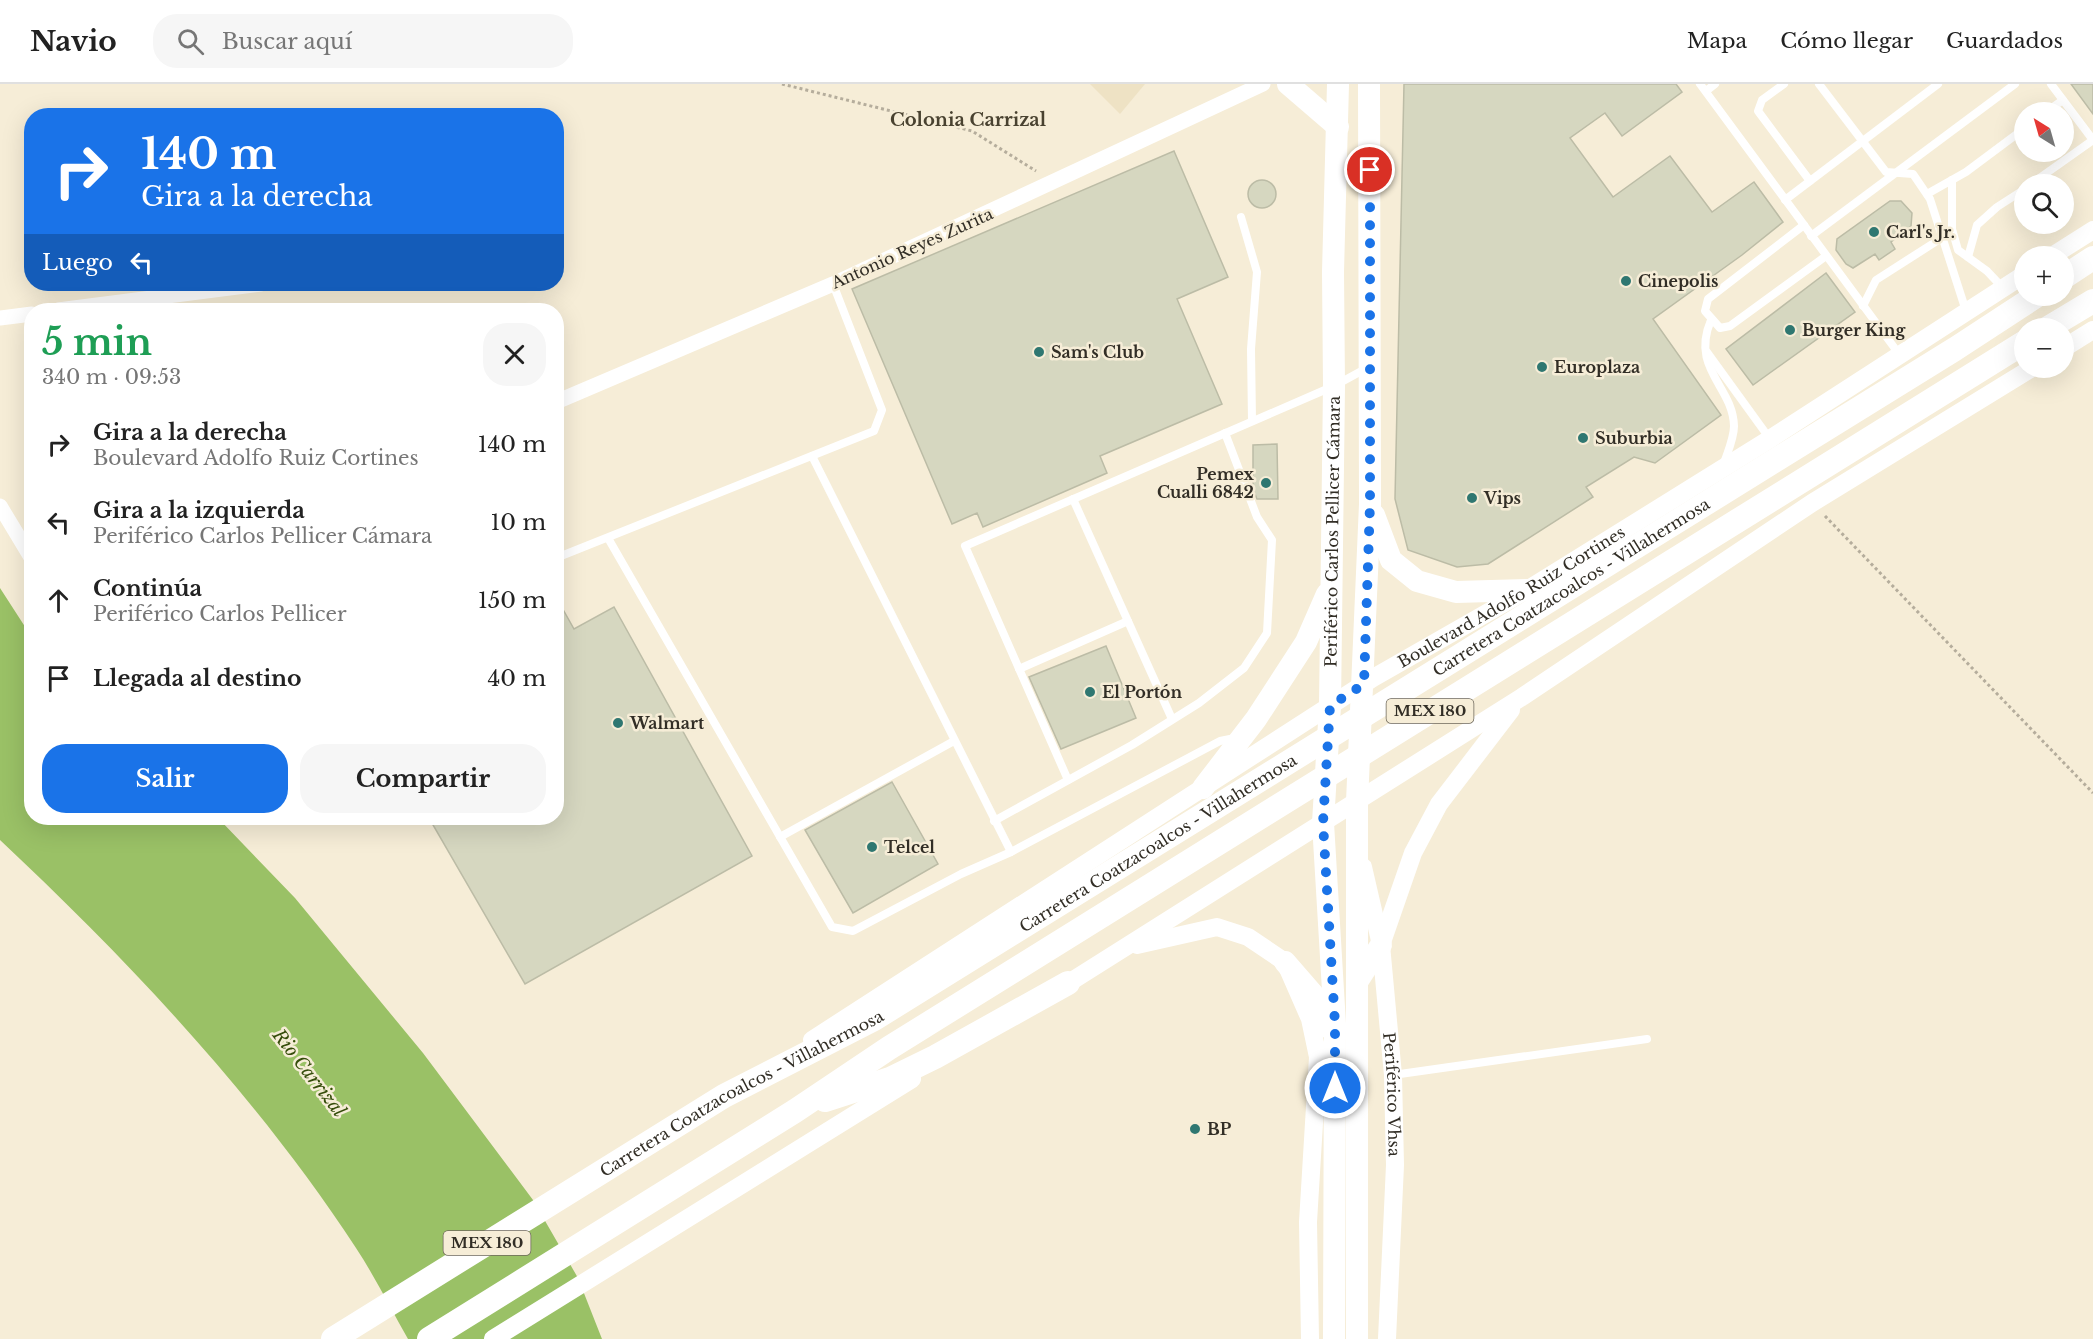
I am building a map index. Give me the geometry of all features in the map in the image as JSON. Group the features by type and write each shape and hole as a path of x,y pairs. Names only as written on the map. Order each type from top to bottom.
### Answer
{"highway":[{"path":"2074,270 2093,258"},
{"path":"2065,318 2093,301"},
{"name":"Carretera Coatzacoalcos - Villahermosa","path":"333,1339 724,1096 874,1019 1955,349 2021,306"},
{"name":"Carretera Coatzacoalcos - Villahermosa","path":"429,1339 795,1111 889,1048 2014,349"},
{"path":"795,1111 890,1079 935,1057 1068,983"}],"main road":[{"path":"1288,84 1338,127"},
{"name":"Periférico Carlos Pellicer Cámara","path":"1334,1339 1335,1042 1323,823 1330,706 1333,272 1338,84"},
{"path":"1357,1339 1358,802 1370,504 1369,84"},
{"path":"1370,504 1391,560 1417,581 1456,592 1527,590"},
{"path":"1203,788 1243,736 1306,642 1331,584"},
{"path":"1357,982 1382,945"},
{"path":"1286,962 1318,1000 1335,1042"}],"street":[{"name":"Antonio Reyes Zurita","path":"564,399 833,284 1056,183 1263,84"},
{"path":"2068,246 2093,230"},
{"name":"Boulevard Adolfo Ruiz Cortines","path":"724,1096 1364,684 1527,590 1770,439 2014,281"},
{"path":"113,303 206,291"},
{"path":"0,318 24,315"},
{"path":"2074,342 2093,330"},
{"path":"493,1339 1358,802 1522,697 1812,503 2016,378"},
{"path":"0,506 24,546"},
{"path":"1382,945 1413,853 1439,804 1522,697"},
{"name":"Periférico Vhsa","path":"1359,852 1382,945 1393,1076 1395,1165 1387,1339"},
{"path":"1124,948 1217,927 1248,937 1286,962 1310,1019 1318,1057 1308,1222 1310,1339"}],"lane":[{"path":"1715,84 1703,88 1899,354"},
{"path":"1784,84 1762,100 1758,111 1810,181"},
{"path":"1819,84 1886,172 1913,174 1927,194 1940,239 1966,311"},
{"path":"1785,200 1938,84"},
{"path":"1811,236 2015,84"},
{"path":"2045,174 2093,141 2051,84"},
{"path":"1927,194 1952,180 2014,136"},
{"path":"1952,180 1952,229 1958,250 1987,271 2003,288"},
{"path":"1968,257 1977,225 1997,207 2014,196"},
{"path":"1241,217 1257,272 1251,349 1252,421"},
{"path":"1804,225 1708,299 1705,311 1711,320 1720,328 1730,326 1826,256"},
{"path":"1863,306 1876,280 1940,239"},
{"path":"564,555 874,432 882,410 833,284"},
{"path":"1711,320 1705,334 1705,348 1712,375 1730,408 1734,426 1730,447 1721,469"},
{"path":"1705,348 1770,439"},
{"path":"1068,780 965,546 1334,386 1369,367"},
{"path":"994,821 1172,719 1244,668 1268,633 1272,540 1257,518 1226,433"},
{"path":"812,456 1011,852"},
{"path":"1073,499 1172,719"},
{"path":"608,538 832,927 852,931 961,874 1011,852 1220,741 1243,736"},
{"path":"1019,669 1128,621"},
{"path":"780,837 954,741"},
{"path":"1393,1076 1647,1039"}],"path":[{"path":"782,84 972,131 1056,183"},
{"path":"1812,503 2093,793"}],"shaded area":[{"path":"1090,84 1145,84 1120,114"}],"water":[{"name":"Rio Carrizal","path":"0,588 24,625 24,825 225,825 295,898 423,1053 533,1200 578,1278 602,1339 408,1339 356,1248 318,1192 234,1085 144,983 0,840"}],"building":[{"name":"Europlaza","path":"1404,84 1676,84 1682,92 1622,136 1605,113 1570,138 1613,197 1670,156 1712,212 1754,182 1783,222 1742,255 1653,319 1721,415 1655,463 1634,457 1586,487 1593,497 1488,564 1457,567 1408,550 1395,499"},
{"path":"2071,84 2093,84 2093,114"},
{"name":"Sam's Club","path":"1174,151 1228,277 1177,299 1222,404 1100,456 1107,473 983,527 977,513 952,524 852,289"},
{"path":"1262,180 1272,184 1276,194 1272,204 1262,208 1252,204 1248,194 1252,184"},
{"name":"Carl's Jr.","path":"1890,201 1901,201 1912,213 1911,226 1891,242 1895,249 1879,260 1875,254 1853,268 1846,264 1836,250 1837,239"},
{"name":"Burger King","path":"1826,273 1855,312 1753,385 1726,349"},
{"path":"1277,444 1278,499 1257,499 1253,489 1253,445"},
{"name":"Walmart","path":"614,607 752,856 525,984 433,825 564,825 564,611 574,629"},
{"path":"1106,646 1136,718 1061,749 1029,677"},
{"name":"Telcel","path":"892,782 938,864 853,913 805,830"}],"place":[{"name":"Carl's Jr.","path":"1874,232"},
{"name":"Cinepolis","path":"1626,281"},
{"name":"Burger King","path":"1790,330"},
{"name":"Sam's Club","path":"1039,352"},
{"name":"Europlaza","path":"1542,367"},
{"name":"Suburbia","path":"1583,438"},
{"name":"Pemex Cualli 6842","path":"1266,483"},
{"name":"Vips","path":"1472,498"},
{"name":"El Portón","path":"1090,692"},
{"name":"Walmart","path":"618,723"},
{"name":"Telcel","path":"872,847"},
{"name":"BP","path":"1195,1129"}],"district":[{"name":"Colonia Carrizal","path":"968,120"}],"route":[{"path":"1335,1088 1335,1024 1323,823 1330,706 1364,684 1370,504 1370,170"}]}
